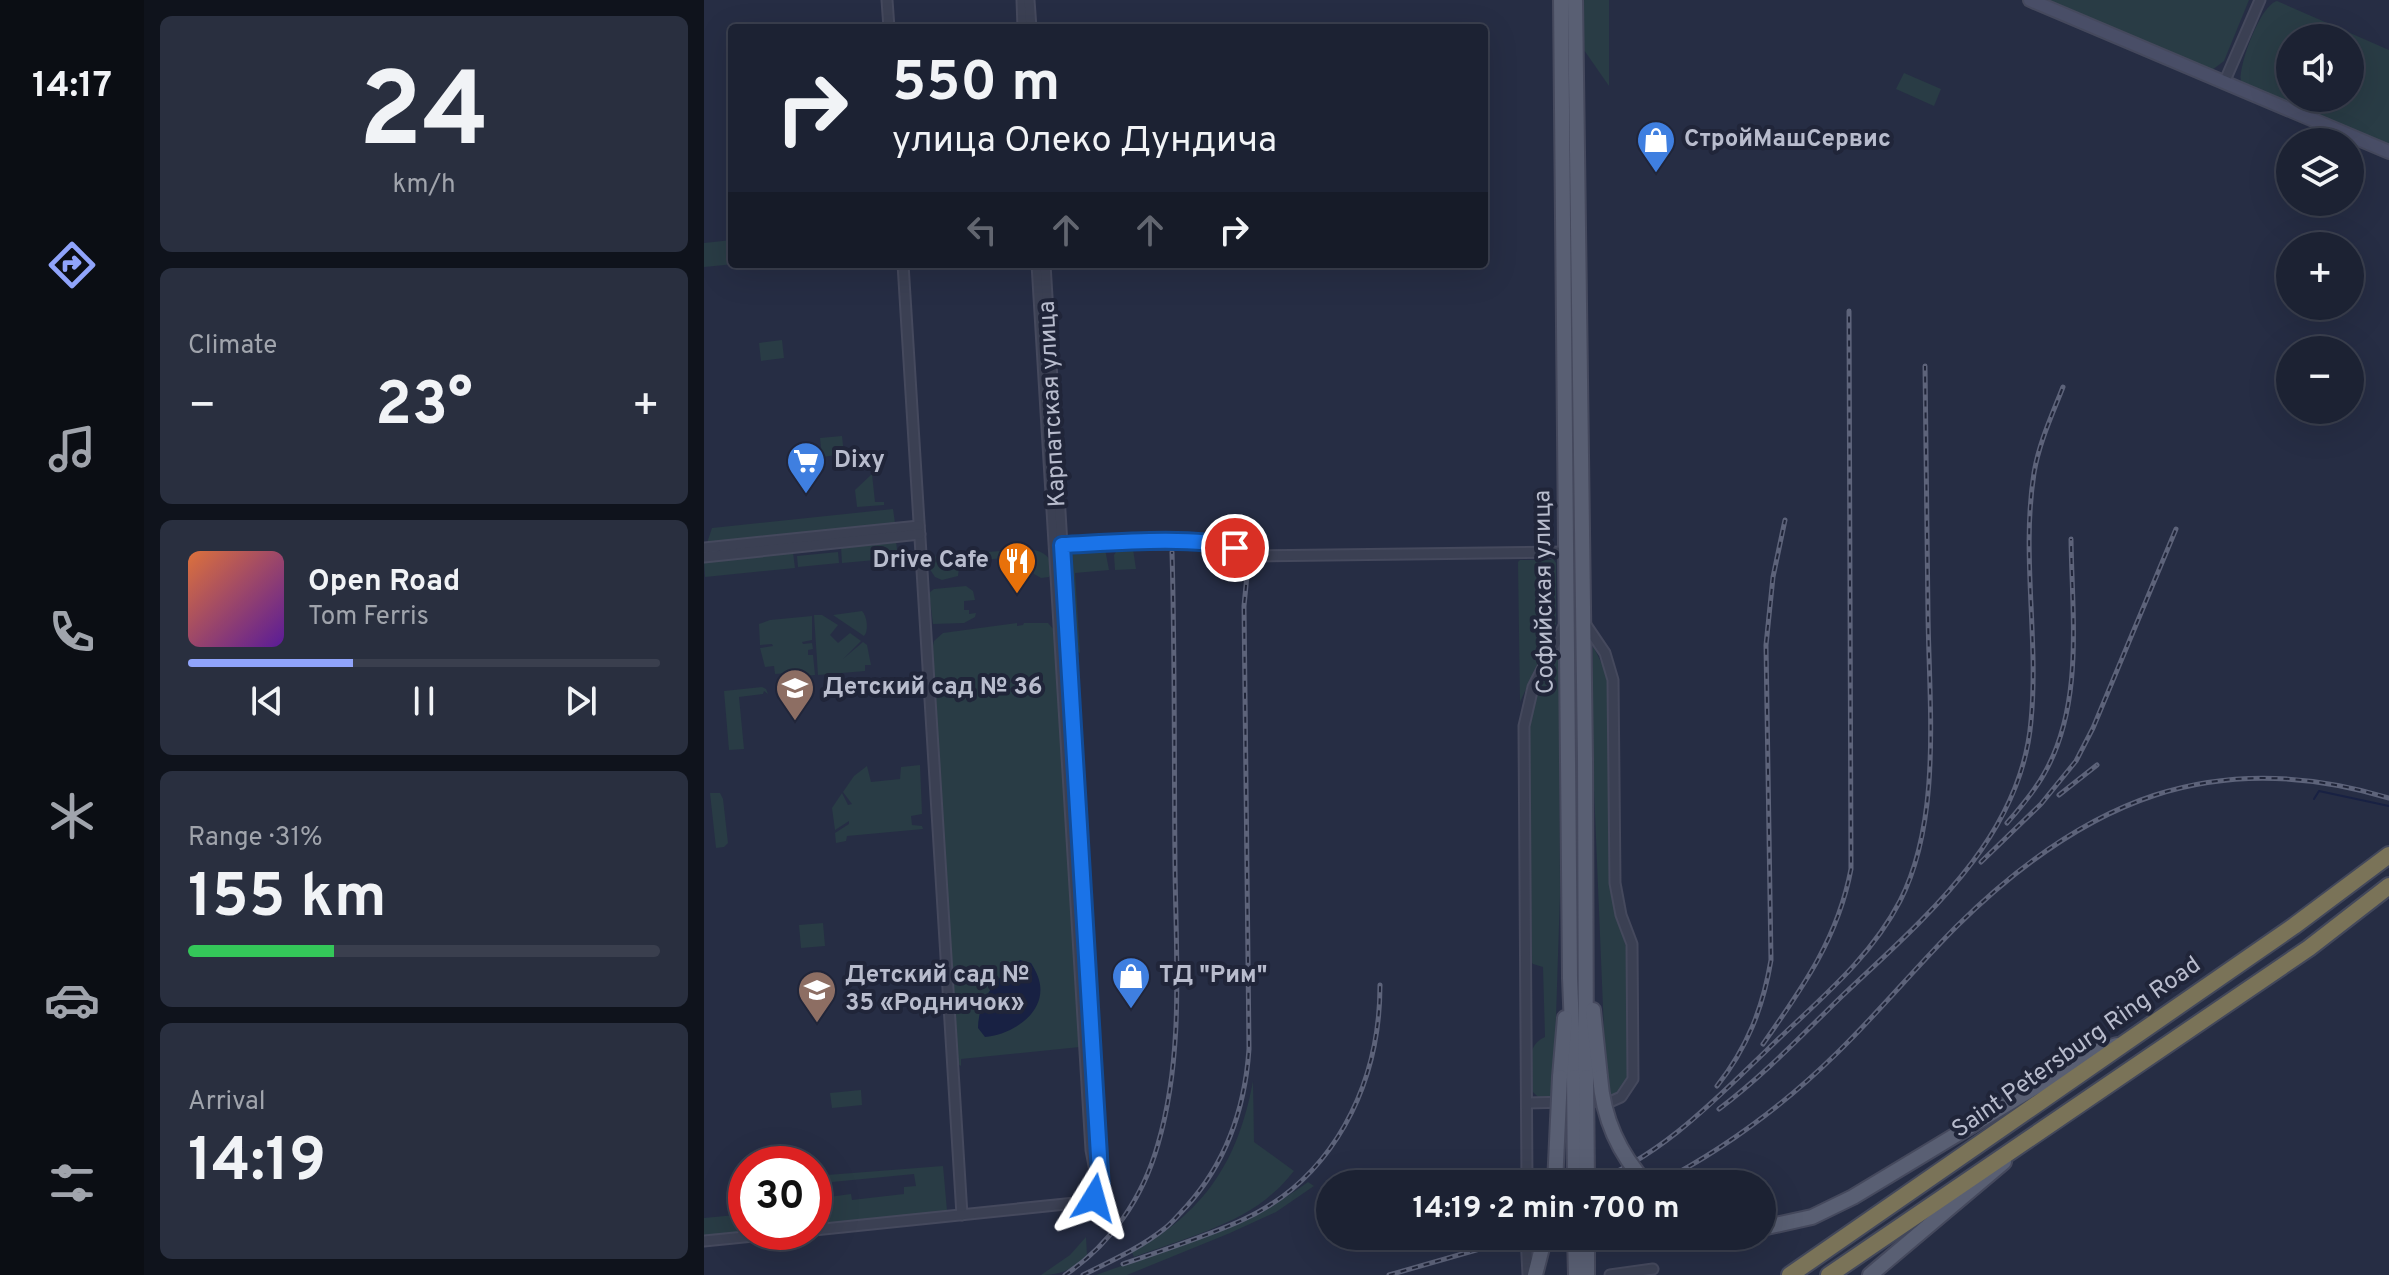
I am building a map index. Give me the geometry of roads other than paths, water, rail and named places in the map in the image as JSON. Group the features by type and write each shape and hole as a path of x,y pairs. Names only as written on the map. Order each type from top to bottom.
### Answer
{"highway":[{"name":"Saint Petersburg Ring Road","path":"1790,1275 2129,1042 2389,855"},
{"name":"Saint Petersburg Ring Road","path":"1829,1275 2309,948 2389,886"}],"main road":[{"name":"Софийская улица","path":"1561,0 1570,978 1580,1077"},
{"name":"Софийская улица","path":"1575,0 1586,978 1593,1008 1580,1077"},
{"path":"1776,1226 1825,1211 2092,1053 2129,1042"},
{"path":"1558,1170 1580,1077"},
{"path":"1576,1170 1580,1077"},
{"path":"1580,1077 1586,1170"},
{"path":"1580,1077 1604,1106 1611,1128 1635,1170"},
{"path":"1870,1275 2046,1126"},
{"path":"1535,1275 1541,1250"},
{"path":"1575,1250 1576,1275"},
{"path":"1587,1250 1587,1275"}],"street":[{"path":"887,0 889,24"},
{"path":"1022,0 1023,24"},
{"path":"1029,0 1031,24"},
{"path":"2030,0 2389,152"},
{"path":"2224,83 2260,0"},
{"path":"832,1228 962,1215 903,268"},
{"name":"Карпатская улица","path":"1037,268 1058,545"},
{"name":"Карпатская улица","path":"962,1215 1085,1202 1097,1194 1091,1150 1045,268"},
{"path":"704,548 920,530"},
{"path":"704,557 920,530"},
{"path":"1058,545 1215,544 1260,556 1566,552"},
{"path":"1527,1103 1612,1101 1621,1097 1633,1079 1632,944 1621,915 1615,883 1613,680 1605,653 1583,620"},
{"path":"1527,1170 1524,726 1533,687 1567,621"},
{"path":"704,1241 728,1239"},
{"path":"1527,1250 1528,1275"},
{"path":"1610,1275 1653,1269"}],"water":[{"path":"1020,960 1031,963 1037,974 1038,1002 1026,1020 1016,1027 985,1037 978,1028 985,998 1004,973"}],"waterway":[{"path":"2314,799 2319,791 2389,806"}],"railway":[{"path":"1763,1044 1805,982 1828,940 1851,869 1849,311"},
{"path":"1620,1170 1684,1126 1822,998 1873,943 1900,901 1913,869 1928,798 1931,723 1925,366"},
{"path":"1719,1109 1781,1055 1933,908 1962,876 2008,804 2023,764 2031,721 2033,659 2029,535 2034,473 2042,440 2063,387"},
{"path":"1717,1086 1737,1057 1752,1027 1771,960 1766,645 1773,577 1785,520"},
{"path":"1981,862 2041,804 2076,761 2093,728 2176,529"},
{"path":"2007,823 2044,774 2057,747 2065,719 2073,660 2071,539"},
{"path":"1065,1275 1111,1234 1144,1183 1158,1144 1172,1076 1177,1006 1172,552"},
{"path":"1083,1275 1145,1242 1167,1227 1186,1207 1222,1153 1243,1092 1249,1049 1244,606 1248,565"},
{"path":"2059,795 2097,765"},
{"path":"1684,1170 1752,1125 1796,1091 1853,1037 1957,926 2005,882 2053,846 2103,817 2155,795 2208,782 2265,778 2325,783 2389,798"},
{"path":"1123,1264 1238,1222 1271,1204 1300,1182 1325,1155 1345,1126 1360,1093 1378,1022 1380,985"},
{"path":"1389,1275 1476,1250"}],"place":[{"name":"СтройМашСервис","path":"1656,174"},
{"name":"Dixy","path":"806,495"},
{"name":"Drive Cafe","path":"1017,595"},
{"name":"Детский сад № 36","path":"795,722"},
{"name":"ТД \"Рим\"","path":"1131,1010"},
{"name":"Детский сад № 35 «Родничок»","path":"817,1024"}]}
